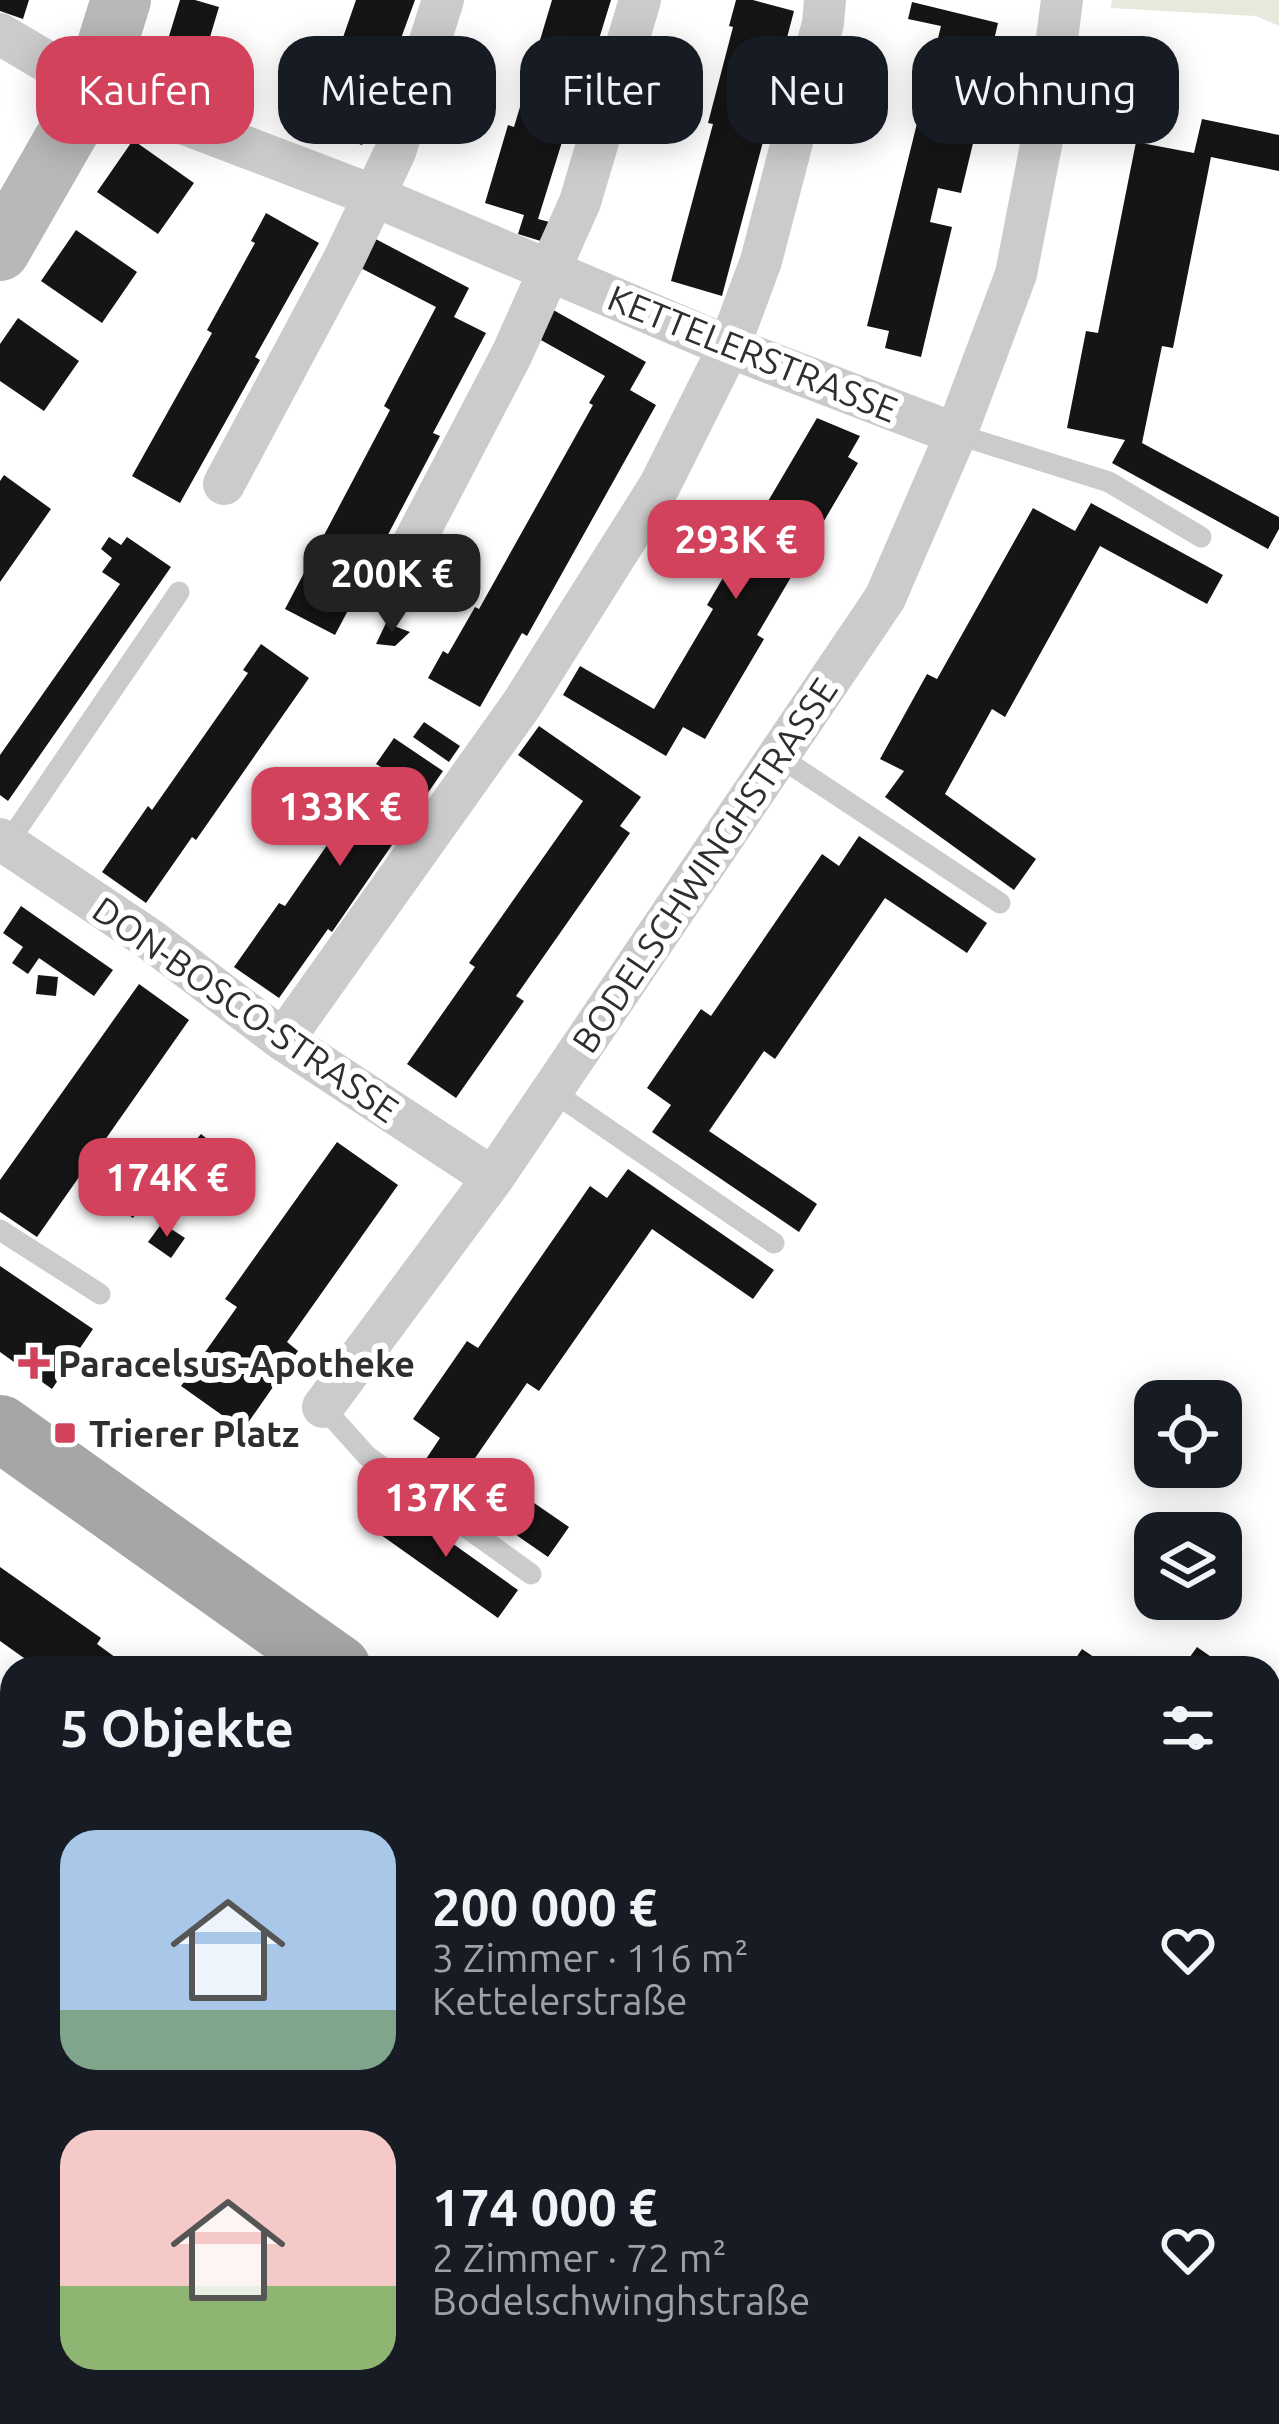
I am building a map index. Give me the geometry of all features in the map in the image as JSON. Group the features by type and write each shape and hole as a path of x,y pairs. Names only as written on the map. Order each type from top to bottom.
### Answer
{"main road":[{"path":"0,1428 321,1656"}],"street":[{"path":"110,36 121,0"},
{"path":"224,484 343,261 395,152 443,0"},
{"path":"392,584 512,354 580,202 640,0"},
{"path":"283,1040 523,704 660,485 729,347 761,261 825,0"},
{"name":"BODELSCHWINGHSTRASSE","path":"323,1407 494,1178 885,598 956,434 1016,274 1048,109 1062,0"},
{"name":"KETTELERSTRASSE","path":"0,34 36,55"},
{"path":"0,251 61,144"},
{"name":"KETTELERSTRASSE","path":"237,144 374,196 729,347 956,434"},
{"name":"DON-BOSCO-STRASSE","path":"3,842 151,940 283,1040 494,1178"}],"lane":[{"path":"956,434 1109,482 1201,537"},
{"path":"3,842 179,592"},
{"path":"778,756 1000,903"},
{"path":"552,1091 774,1243"},
{"path":"0,1230 100,1294"},
{"path":"323,1407 367,1456 531,1574"}],"shaded area":[{"path":"1112,0 1279,0 1279,26 1256,16 1111,8"}],"building":[{"path":"0,0 29,0 23,19 0,11"},
{"path":"180,0 219,7 210,36 169,36"},
{"path":"356,0 415,0 402,36 343,36"},
{"path":"552,0 611,0 600,36 541,36"},
{"path":"736,0 794,11 787,36 731,36 733,27 729,26"},
{"path":"912,2 998,23 995,36 939,36 941,26 908,19"},
{"path":"727,50 727,144 762,144 722,296 671,281 713,124 708,123"},
{"path":"520,107 520,144 561,144 538,219 553,223 547,243 518,234 524,215 485,203 508,125 514,127"},
{"path":"1202,119 1279,135 1279,171 1211,157 1173,348 1162,346 1142,443 1279,517 1279,529 1268,549 1112,463 1125,440 1067,428 1086,331 1098,333 1136,144 1194,153"},
{"path":"130,144 139,144 194,183 158,234 97,192"},
{"path":"912,144 973,144 961,193 938,188 930,222 952,227 921,357 885,348 889,331 867,326"},
{"path":"266,213 319,243 180,503 132,476 212,333 207,330 255,243 251,241"},
{"path":"76,230 137,272 102,323 41,281"},
{"path":"368,235 469,288 454,317 486,333 433,433 440,436 335,635 285,609 390,410 384,406 436,307 353,264"},
{"path":"548,307 646,362 630,390 656,405 527,636 522,633 480,707 428,678 475,607 479,609 605,376 532,335"},
{"path":"18,318 79,361 44,411 0,381 0,344"},
{"path":"817,418 860,436 848,457 858,463 757,635 764,639 705,739 683,727 666,756 563,695 580,666 654,709 713,609 707,605"},
{"path":"4,475 51,509 0,582 0,481"},
{"path":"1091,503 1223,575 1207,604 1100,546 1005,717 992,709 945,794 1036,859 1014,890 885,797 904,771 880,759 927,674 937,679 1033,508 1075,531"},
{"path":"109,537 121,545 127,537 171,567 8,801 0,795 0,755 120,584 102,572 112,558 101,549"},
{"path":"386,623 410,632 395,646 376,644"},
{"path":"261,644 309,678 146,903 102,872 148,806 152,810 248,673 243,670"},
{"path":"424,722 460,746 449,762 413,737"},
{"path":"539,726 641,797 620,826 630,833 516,996 524,1001 456,1098 407,1064 475,967 469,963 583,801 518,755"},
{"path":"394,738 443,771 332,932 328,929 279,998 234,967 279,903 285,906 381,767 376,764"},
{"path":"859,836 987,923 967,953 885,898 775,1059 764,1051 709,1131 817,1204 799,1232 652,1132 671,1105 647,1088 701,1009 711,1016 822,854 839,866"},
{"path":"21,906 113,970 94,996 39,958 28,974 12,963 23,947 3,933"},
{"path":"38,975 58,977 56,996 36,994"},
{"path":"139,984 189,1020 37,1237 0,1212 0,1180"},
{"path":"201,1134 232,1159 219,1174 189,1148"},
{"path":"337,1142 398,1185 287,1342 298,1351 243,1430 181,1386 237,1307 225,1299"},
{"path":"628,1169 774,1270 753,1299 652,1229 539,1391 527,1383 473,1461 569,1527 548,1557 420,1468 440,1438 413,1419 467,1341 478,1348 590,1186 607,1198"},
{"path":"129,1188 146,1199 133,1218 116,1206"},
{"path":"162,1223 185,1238 171,1258 148,1242"},
{"path":"0,1266 93,1329 52,1389 0,1352"},
{"path":"394,1502 518,1590 498,1618 374,1530"},
{"path":"0,1567 101,1638 97,1644 114,1656 21,1656 0,1641"}],"place":[{"name":"Paracelsus-Apotheke","path":"34,1363"},
{"name":"Trierer Platz","path":"65,1433"}]}
